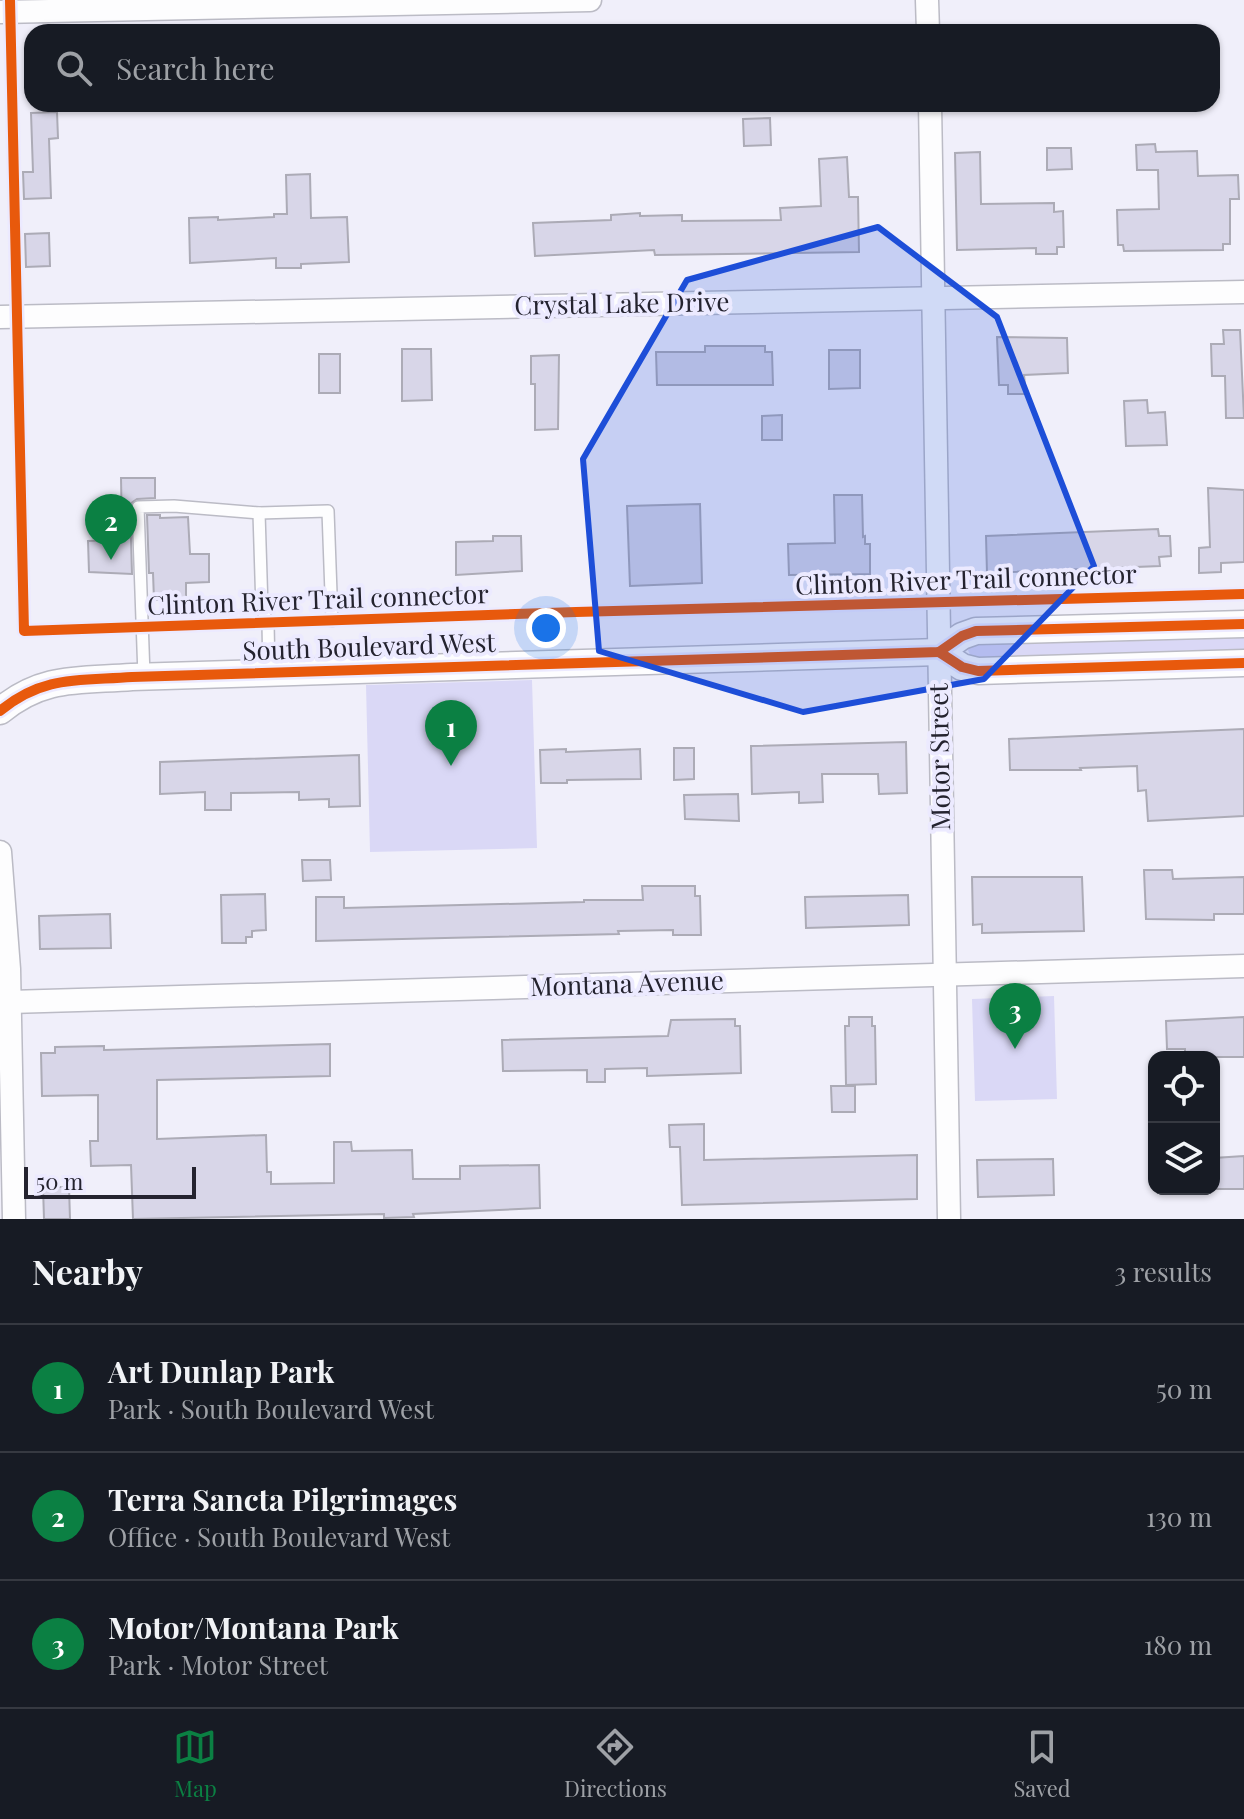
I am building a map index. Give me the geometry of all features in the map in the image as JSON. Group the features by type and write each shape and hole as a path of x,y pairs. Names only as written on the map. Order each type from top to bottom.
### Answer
{"street":[{"path":"0,12 590,0"},
{"path":"927,0 928,24"},
{"name":"Motor Street","path":"930,112 949,1219"},
{"name":"Crystal Lake Drive","path":"0,317 1244,292"},
{"name":"South Boulevard West","path":"0,711 26,693 48,683 144,676 939,652 962,636 976,631 1244,624"},
{"name":"South Boulevard West","path":"939,652 962,667 978,671 1244,663"},
{"path":"0,852 10,1002 14,1219"},
{"name":"Montana Avenue","path":"10,1002 1244,966"}],"lane":[{"path":"144,676 138,507 174,506 259,513 328,511 332,621"},
{"path":"259,513 262,609 268,623 269,672"}],"highlighted area":[{"path":"878,227 997,317 1094,566 984,679 803,712 599,651 583,459 687,280"}],"shaded area":[{"path":"1244,634 1244,654 972,660 968,650 972,643"},
{"path":"532,680 537,848 370,852 366,685"},
{"path":"1054,996 1057,1099 975,1101 972,999"}],"building":[{"path":"57,112 58,138 49,139 51,198 24,199 23,172 33,172 31,113"},
{"path":"770,118 771,145 744,146 743,119"},
{"path":"1155,144 1156,152 1197,151 1198,176 1238,175 1239,199 1230,199 1230,244 1223,244 1223,250 1124,251 1123,245 1118,245 1117,210 1159,209 1158,170 1137,170 1136,145"},
{"path":"1047,148 1071,148 1072,169 1047,170"},
{"path":"980,152 981,204 1054,203 1054,212 1063,211 1064,247 1057,247 1057,254 1036,254 1036,248 957,250 955,153"},
{"path":"847,157 849,197 858,197 859,252 655,255 654,250 535,256 533,223 611,220 611,215 640,213 640,216 682,215 682,221 781,220 780,208 821,206 819,159"},
{"path":"310,174 311,218 347,217 349,262 301,264 301,268 276,268 276,258 190,263 189,218 218,217 218,220 287,214 286,175"},
{"path":"49,233 50,266 26,267 25,234"},
{"path":"1223,330 1240,330 1244,418 1226,418 1225,376 1212,376 1211,344 1224,344"},
{"path":"997,337 1067,338 1068,373 1024,375 1026,394 1008,394 1008,385 999,385"},
{"path":"705,346 765,346 765,352 772,352 773,385 657,385 656,352 705,352"},
{"path":"402,349 431,349 432,400 402,401"},
{"path":"829,350 860,350 860,388 829,389"},
{"path":"319,354 340,354 340,393 319,393"},
{"path":"559,355 558,429 535,430 535,384 531,384 531,356"},
{"path":"1147,400 1148,413 1165,412 1167,445 1126,446 1124,401"},
{"path":"782,415 782,440 762,440 762,416"},
{"path":"121,478 155,478 155,498 137,499 130,504 132,574 89,572 88,541 114,540 114,533 122,533"},
{"path":"1208,488 1244,490 1244,562 1221,563 1221,572 1199,573 1199,548 1210,547"},
{"path":"834,495 862,495 863,537 865,544 870,544 870,574 789,575 788,544 835,543"},
{"path":"700,504 702,583 630,586 627,506"},
{"path":"147,515 188,517 190,554 209,554 209,582 186,583 186,599 154,600 153,573 149,573"},
{"path":"1158,529 1159,536 1170,536 1171,556 1159,557 1160,566 987,573 986,536"},
{"path":"493,536 521,536 522,571 456,575 456,542 493,541"},
{"path":"1244,729 1244,816 1148,821 1146,790 1138,791 1137,766 1010,770 1009,739"},
{"path":"906,742 907,793 879,794 878,774 822,774 823,802 799,803 799,792 752,794 751,746"},
{"path":"674,748 694,748 694,779 674,780"},
{"path":"566,749 566,752 640,749 641,779 541,783 540,750"},
{"path":"359,755 360,806 329,807 329,799 299,800 299,792 231,793 231,810 205,810 205,792 160,794 160,762"},
{"path":"738,794 739,821 685,819 684,795"},
{"path":"302,860 330,860 331,880 303,881"},
{"path":"1144,870 1172,870 1173,879 1244,877 1244,914 1214,914 1214,920 1146,919"},
{"path":"972,877 1082,877 1084,931 982,933 982,924 973,925"},
{"path":"642,886 695,886 695,896 700,896 701,935 673,935 673,930 316,941 316,897 344,897 344,908 643,900"},
{"path":"265,894 266,930 252,931 252,937 246,937 246,943 222,943 221,895"},
{"path":"908,895 909,925 806,928 805,897"},
{"path":"110,914 111,948 40,949 39,916"},
{"path":"849,1017 872,1017 872,1026 875,1026 876,1084 846,1085 845,1026 849,1026"},
{"path":"1244,1017 1244,1057 1220,1057 1220,1051 1167,1049 1166,1021"},
{"path":"735,1019 735,1026 740,1026 741,1073 647,1076 647,1068 605,1069 605,1082 587,1082 587,1070 503,1071 502,1040 668,1036 671,1020"},
{"path":"330,1044 330,1076 157,1080 157,1139 266,1135 267,1172 271,1172 271,1184 334,1183 334,1142 351,1142 352,1151 412,1150 413,1179 460,1179 460,1166 539,1165 540,1208 384,1218 384,1214 133,1219 131,1165 91,1166 90,1141 98,1141 98,1095 42,1096 41,1053 55,1053 55,1047 104,1046 104,1050"},
{"path":"831,1086 855,1086 855,1112 832,1112"},
{"path":"704,1124 704,1160 917,1155 917,1199 682,1205 680,1147 670,1147 669,1125"},
{"path":"1244,1156 1244,1189 1220,1189 1220,1158"},
{"path":"1053,1159 1054,1195 978,1197 977,1160"},
{"path":"43,1187 69,1187 70,1219 44,1219"}],"cycle path":[{"name":"Clinton River Trail connector","path":"10,0 24,631 1244,594"},
{"path":"0,711 31,691 79,680 939,652 962,636 976,631 1244,624"},
{"path":"939,652 962,667 978,671 1244,663"}],"place":[{"name":"Terra Sancta Pilgrimages","path":"111,560"},
{"name":"Art Dunlap Park","path":"451,766"},
{"name":"Motor/Montana Park","path":"1015,1049"}]}
